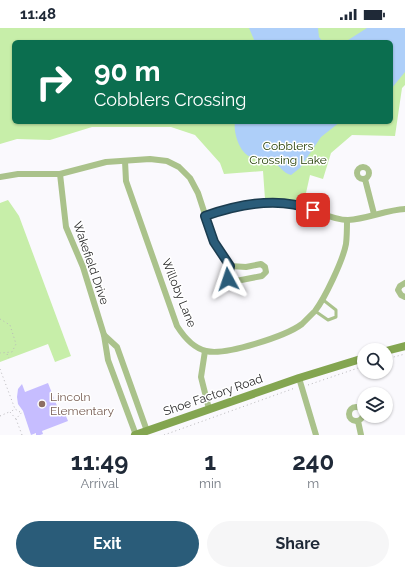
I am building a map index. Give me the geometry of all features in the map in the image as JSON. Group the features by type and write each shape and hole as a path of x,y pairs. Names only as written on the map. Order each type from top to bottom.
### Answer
{"street":[{"path":"0,177 18,174 60,174 95,164 125,161 162,160 179,167 190,178 195,186 214,242 230,266 227,277 231,282 262,276 266,272 265,267 261,264 246,267 230,266"},
{"name":"Willoby Lane","path":"125,161 126,181 177,326 191,343 205,351"},
{"name":"Wakefield Drive","path":"60,174 66,228 84,267 104,335 108,360 136,435"},
{"path":"365,179 374,214"},
{"path":"205,216 236,206 280,204 306,207 330,217 347,220 405,209"},
{"path":"209,409 200,377 205,351 215,353 232,351 280,335 302,324 315,310 322,299 343,255 346,246 347,220"},
{"path":"405,284 400,286 398,290 401,295 405,297"},
{"name":"Wakefield Drive","path":"104,335 117,347 147,431"},
{"path":"393,349 405,346"},
{"name":"Shoe Factory Road","path":"136,435 299,378 357,360"},
{"path":"299,378 316,435"},
{"path":"358,423 361,435"}],"lane":[{"path":"315,310 328,320 336,317 336,310 322,299"}],"path":[{"path":"0,319 10,325 16,342 13,350 7,354 0,353"},
{"path":"7,354 9,358"},
{"path":"393,357 405,354"},
{"path":"306,385 357,368"},
{"path":"0,370 15,410"},
{"path":"164,435 298,388"},
{"path":"0,416 15,410 20,412"},
{"path":"16,418 20,412 23,411"},
{"path":"10,412 16,418 22,435"}],"green space":[{"name":"Cobblers Crossing Lake","path":"0,28 405,28 405,85 402,88 395,136 352,135 331,153 323,179 310,175 304,202 265,199 263,171 224,174 220,163 195,135 171,127 92,127 50,140 17,139 0,144"},
{"path":"8,200 19,216 71,356 55,362 48,344 0,362 0,203"}],"water":[{"path":"249,28 318,28 319,37 321,40 254,40"},
{"path":"367,28 405,28 405,72 393,87 393,40 348,40"},
{"name":"Cobblers Crossing Lake","path":"235,124 337,124 321,137 300,168 291,175 286,173 271,161 263,158 252,157 244,152 236,137"}],"building":[{"name":"Lincoln Elementary","path":"48,383 59,411 63,409 68,421 42,431 43,434 36,435 36,433 31,435 23,411 18,404 18,389 22,384 25,392"}],"place":[{"name":"Lincoln Elementary","path":"42,404"}],"route":[{"path":"228,279 228,270 230,266 214,242 205,216 236,206 273,203 298,205 313,210"}]}
